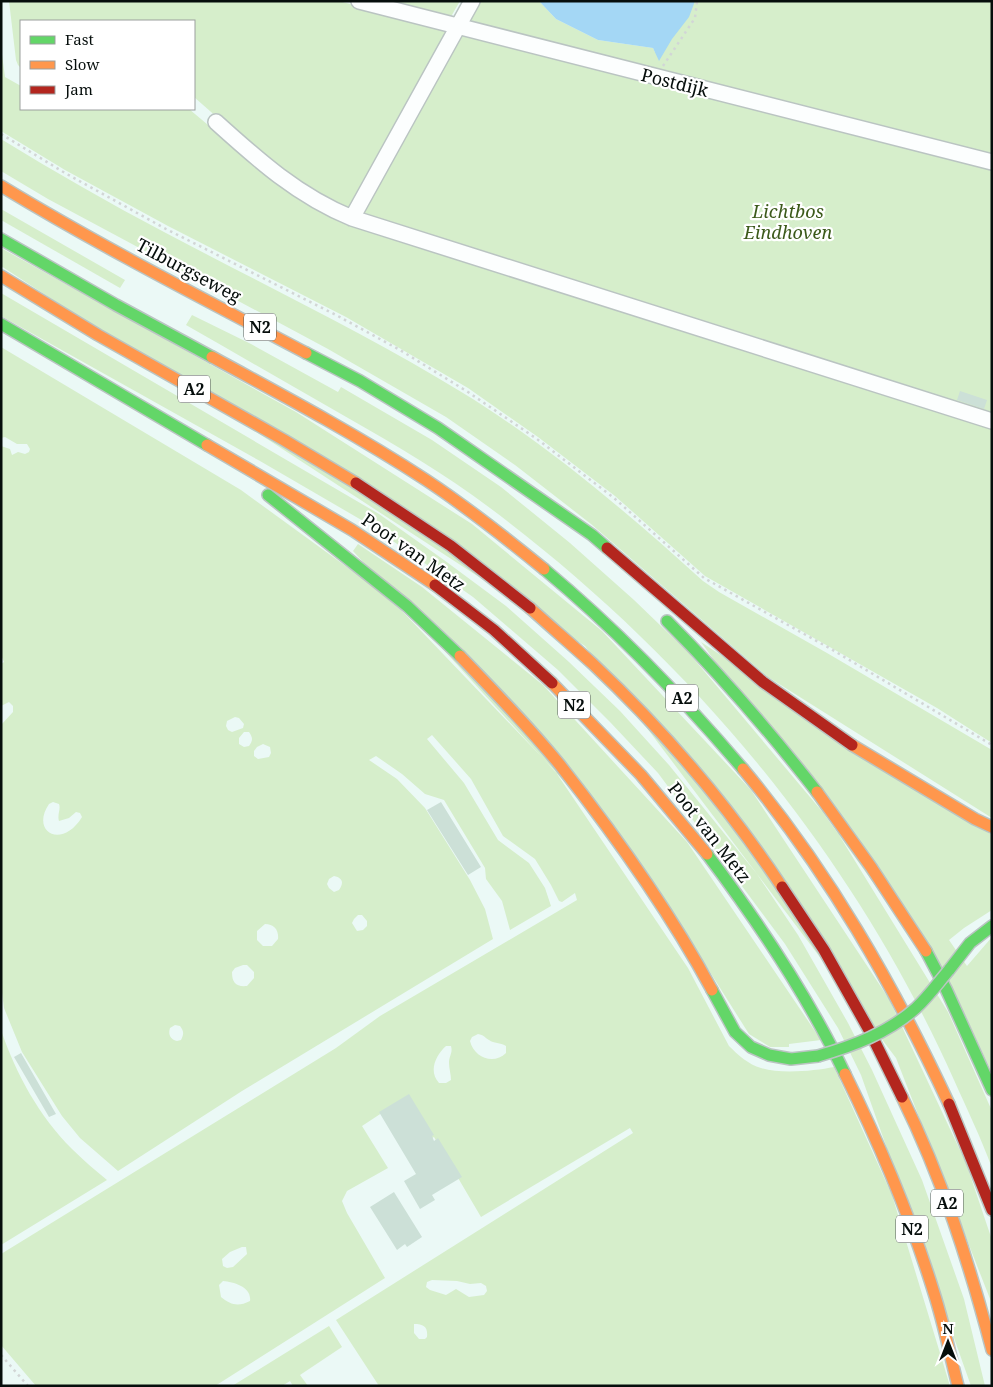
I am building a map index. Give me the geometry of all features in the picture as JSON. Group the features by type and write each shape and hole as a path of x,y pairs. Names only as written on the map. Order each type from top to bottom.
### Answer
{"highway":[{"name":"Tilburgseweg","path":"1,186 42,211 132,260 360,381 468,448 512,480"},
{"name":"A2","path":"1,239 127,311 300,405 408,469 478,516 543,568 609,626 687,703 764,793 802,844 842,904 892,986 918,1036 974,1160 992,1210"},
{"name":"Poot van Metz","path":"1,276 110,342 220,404 386,502 452,547 484,572 579,651 633,704 680,755 728,812 769,866 814,934 859,1008 887,1062 938,1175 978,1296 992,1350"},
{"name":"N2","path":"1,324 232,459 276,503 407,606 457,652 522,720 560,765 644,878 706,978 736,1032 751,1047 769,1055 791,1059 818,1056 849,1048 877,1035 917,1008 970,943 992,926"},
{"name":"Poot van Metz","path":"232,459 362,536 433,583 495,632 554,684 605,736 651,785 701,846 772,943 813,1012 848,1078 886,1160 919,1248 938,1306 958,1386"},
{"name":"N2","path":"512,480 580,540"},
{"name":"N2","path":"512,480 592,535 763,682 865,754 974,819 992,827"},
{"path":"660,614 746,703 790,756 837,818 880,880 929,958 992,1090"}],"street":[{"name":"Postdijk","path":"359,1 992,162"},
{"path":"352,218 472,1"},
{"path":"216,122 287,183 334,211 352,218 992,420"}],"path":[{"path":"658,78 660,71 695,18 697,1"},
{"path":"1,134 166,229 336,315 459,386 537,439 614,498 704,578 831,649 992,745"},
{"path":"1,1355 28,1386"}],"green space":[{"name":"Lichtbos Eindhoven","path":"9,1 338,1 441,26 448,29 450,36 457,24 463,25 475,1 539,1 556,19 598,40 653,48 655,52 672,1 992,1 992,743 937,708 705,576 615,496 538,437 468,388 346,317 168,226 65,170 1,131 1,47 5,77 20,85 20,110 190,110 232,145 297,193 333,213 351,220 350,218 449,37 352,209 348,210 328,203 286,178 195,98 195,20 20,20 20,67 16,60"},
{"path":"381,1 460,1 449,20"},
{"path":"1,139 123,210 353,330 463,393 526,435 587,481 703,581 719,592 992,750 992,818 768,677 591,524 515,465 446,417 328,349 48,199 1,171"},
{"path":"1,209 125,280 120,288 1,220"},
{"path":"1,248 296,412 472,524 602,631 751,790 889,999 966,1163 992,1240 992,1304 896,1058 585,646 1,266"},
{"path":"1,293 379,514 506,606 620,711 669,765 757,874 798,935 848,1023 872,1070 922,1180 964,1299 985,1386 971,1386 861,1075 838,1028 785,944 658,773 558,670 473,597 370,525 1,316"},
{"path":"192,315 251,344 338,392 341,387 432,440 501,487 570,543 634,600 688,652 831,822 948,1012 992,1111 992,1168 954,1080 913,996 866,915 815,838 758,764 697,694 632,628 563,566 490,508 403,450 186,325"},
{"path":"1,347 241,490 362,578 402,611 555,771 688,968 729,1046 748,1062 769,1070 798,1071 834,1067 892,1195 950,1386 379,1386 336,1320 633,1133 630,1128 481,1217 434,1137 428,1140 403,1099 362,1126 388,1168 347,1191 342,1201 385,1278 215,1386 36,1386 1,1345 1,1254 336,1048 380,1016 577,900 575,893 562,902 559,901 535,859 503,836 471,779 432,735 427,739 464,783 498,840 529,863 545,888 551,906 510,930 502,901 486,879 485,868 444,800 425,794 402,774 376,756 369,760 397,779 425,808 470,880 485,909 493,939 242,1091 118,1171 80,1138 62,1116 22,1052 4,1008 1,985 1,725 13,712 13,706 9,702 1,706 1,664 4,662 1,655 1,446 10,449 12,455 18,452 25,454 30,449 27,444 17,444 5,437 1,438","holes":["235,717 239,718 244,724 243,728 232,732 226,726 227,721","244,732 249,732 252,741 249,746 244,747 239,744 239,738","263,744 270,747 271,753 269,757 258,759 254,756 254,751 257,747","53,802 59,804 59,821 69,818 76,812 80,813 82,817 74,827 66,833 58,835 46,829 43,822 44,814 49,804","334,876 341,879 342,885 339,890 334,892 327,884 329,879","358,915 362,915 367,921 367,926 363,930 357,931 352,923","265,924 271,925 277,930 278,939 272,946 263,946 257,940 257,931","243,965 247,965 254,972 254,978 247,986 235,984 232,976 235,968","175,1025 180,1026 183,1036 181,1040 177,1041 170,1036 170,1028","478,1034 506,1046 506,1053 496,1059 490,1059 480,1055 472,1047 470,1041 472,1037","446,1046 451,1046 452,1051 449,1063 451,1080 446,1083 439,1083 436,1078 434,1073 436,1058","246,1247 247,1254 233,1267 227,1268 223,1266 222,1259 230,1252","432,1280 457,1281 470,1284 481,1283 486,1286 487,1291 484,1295 469,1297 456,1289 446,1295 426,1287 427,1282","223,1281 241,1286 250,1296 250,1301 242,1304 235,1304 221,1297 219,1285","414,1324 423,1325 426,1328 427,1337 419,1339 414,1333"]},
{"path":"358,544 422,587 543,685 687,842 821,1040 789,1044 789,1047 770,1047 749,1034 647,872 353,551"},
{"path":"701,642 992,835 992,910 949,940 967,966 992,937 992,1073 960,1004"},
{"path":"1,1030 21,1078 49,1123 72,1149 107,1180 1,1245"},
{"path":"329,1326 342,1347 300,1375 308,1386 293,1386 290,1381 282,1386 232,1386"}],"water":[{"path":"539,1 695,1 689,17 672,39 659,61 653,48 598,40 556,19"}],"building":[{"path":"960,391 987,400 984,409 957,400"},
{"path":"441,802 481,867 468,875 427,810"},
{"path":"21,1053 56,1114 49,1117 14,1057"},
{"path":"409,1094 434,1135 432,1136 434,1141 438,1138 462,1177 432,1195 435,1200 420,1209 404,1181 416,1174 379,1112"},
{"path":"394,1192 422,1237 407,1247 405,1244 397,1250 370,1207"}],"traffic: fast":[{"path":"1,239 212,357"},
{"path":"1,324 207,445"},
{"path":"306,353 360,381 438,428 592,535 607,548"},
{"path":"268,495 407,606 460,656"},
{"path":"544,569 648,665 743,769"},
{"path":"667,621 745,704 817,792"},
{"path":"707,854 799,988 845,1074"},
{"path":"949,970 970,943 992,926"},
{"path":"926,951 946,989 992,1090"},
{"path":"818,1056 870,1038 894,1025 920,1004 949,970"},
{"path":"712,990 735,1032 751,1047 769,1055 791,1059 818,1056"}],"traffic: slow":[{"path":"1,186 114,251 306,353"},
{"path":"1,276 98,335 356,483"},
{"path":"212,357 400,463 486,523 544,569"},
{"path":"207,445 352,530 435,585"},
{"path":"530,608 619,689 669,742 717,798 782,887"},
{"path":"460,656 536,737 581,792 660,903 712,990"},
{"path":"552,683 641,775 707,854"},
{"path":"852,745 975,819 992,827"},
{"path":"743,769 803,848 857,930 905,1015 949,1104"},
{"path":"817,792 871,867 926,951"},
{"path":"845,1074 905,1209 938,1305 958,1386"},
{"path":"902,1097 942,1189 974,1285 992,1350"}],"traffic: jam":[{"path":"356,483 451,546 530,608"},
{"path":"607,548 763,682 852,745"},
{"path":"435,585 494,630 552,683"},
{"path":"782,887 824,950 869,1030 902,1097"},
{"path":"949,1104 992,1210"}]}
